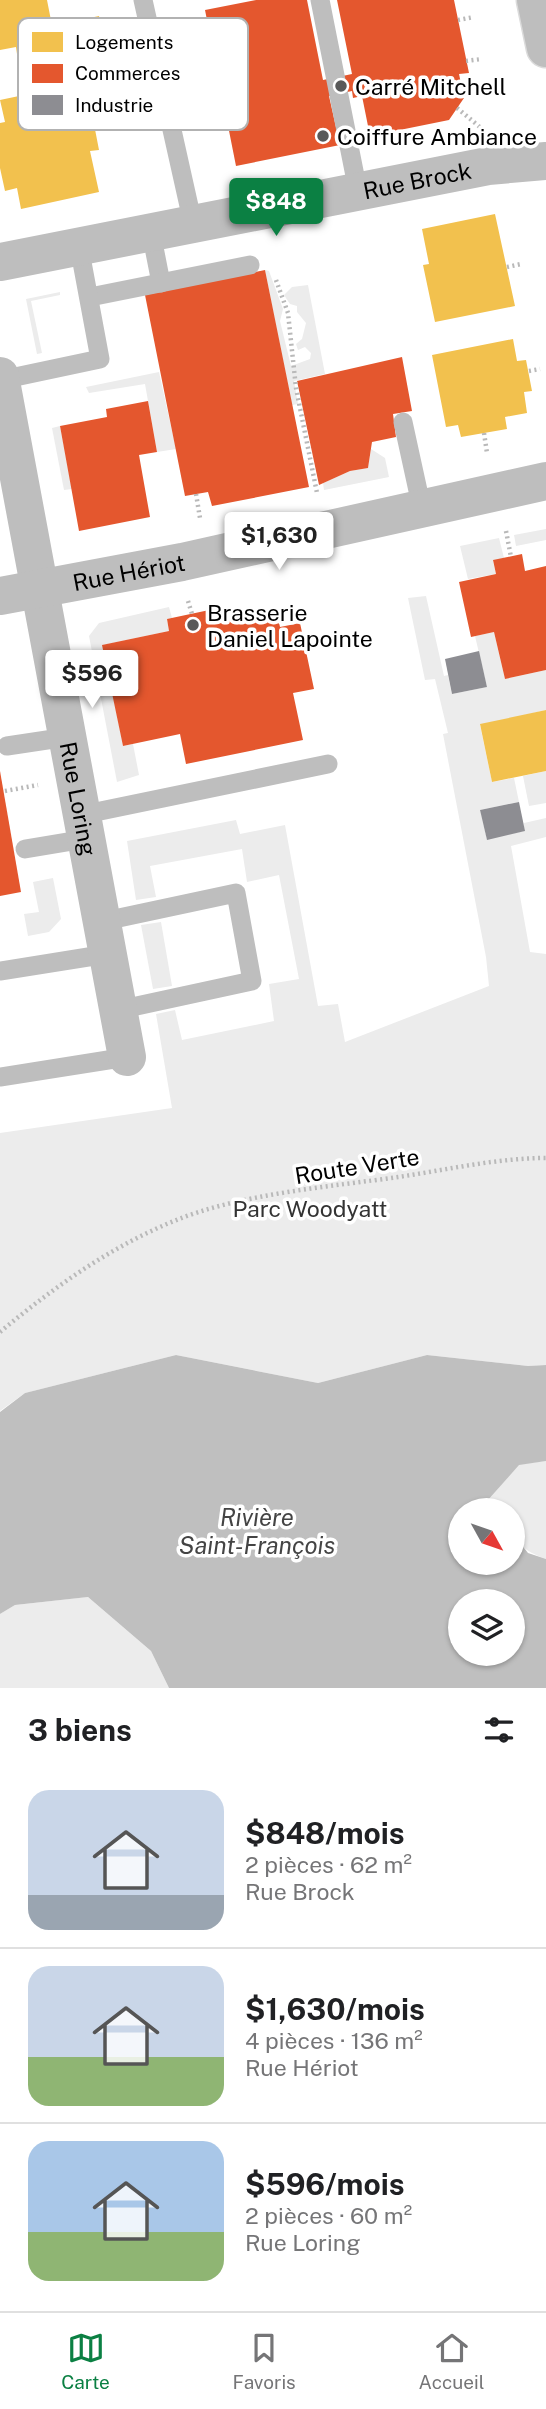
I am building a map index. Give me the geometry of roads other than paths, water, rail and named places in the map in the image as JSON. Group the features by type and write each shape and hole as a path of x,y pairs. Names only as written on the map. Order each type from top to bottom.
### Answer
{"street":[{"path":"536,0 546,48"},
{"name":"Rue Brock","path":"0,262 488,166 546,162"},
{"name":"Rue Loring","path":"0,378 127,1057"},
{"name":"Rue Hériot","path":"0,596 546,481"}],"lane":[{"path":"143,0 147,18"},
{"path":"320,0 358,191"},
{"path":"172,130 193,224"},
{"path":"151,232 161,283"},
{"path":"0,378 100,359 79,246"},
{"path":"90,297 250,265"},
{"path":"403,422 422,509"},
{"path":"8,746 67,737"},
{"path":"25,849 83,827 328,764"},
{"path":"0,971 236,893 252,981 118,1010"},
{"path":"0,1077 127,1057"}],"water":[{"name":"Rivière Saint-François","path":"176,1355 318,1383 427,1355 528,1366 546,1365 546,1461 519,1465 490,1498 448,1498 448,1575 525,1575 525,1549 528,1553 546,1559 546,1688 169,1688 151,1651 88,1597 15,1605 0,1614 0,1412 25,1393"}],"place":[{"name":"Carré Mitchell","path":"341,86"},
{"name":"Coiffure Ambiance","path":"323,136"},
{"name":"Brasserie Daniel Lapointe","path":"193,625"}],"park label":[{"name":"Parc Woodyatt","path":"310,1208"}]}
